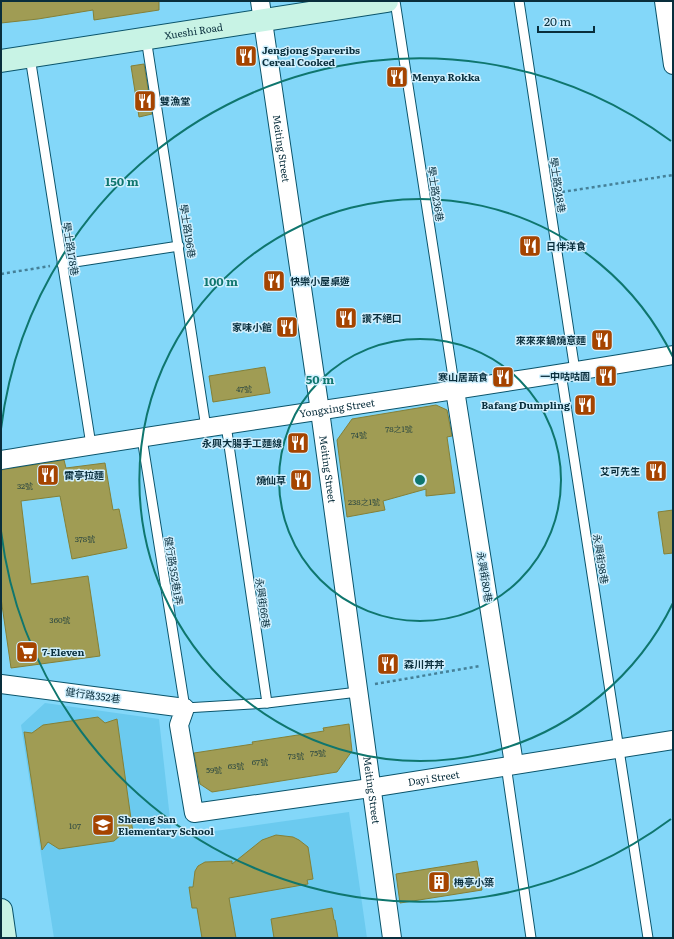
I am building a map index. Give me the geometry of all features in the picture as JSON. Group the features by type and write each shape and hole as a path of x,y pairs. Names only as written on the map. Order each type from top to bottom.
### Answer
{"street":[{"name":"Xueshi Road","path":"1,61 146,38 262,11 387,1"},
{"path":"664,1 673,64"},
{"name":"Meiting Street","path":"262,11 320,411 370,788 392,938"},
{"name":"Yongxing Street","path":"1,460 673,355"},
{"name":"永興街80巷","path":"455,390 498,663 510,765"},
{"name":"健行路352巷","path":"1,684 185,708"},
{"name":"Dayi Street","path":"185,708 179,725 194,813 370,788 673,740"},
{"path":"1,915 5,938"}],"lane":[{"name":"學士路236巷","path":"395,1 455,390"},
{"name":"學士路248巷","path":"519,1 548,194 568,372"},
{"name":"學士路196巷","path":"146,38 206,428"},
{"name":"學士路178巷","path":"30,57 91,445"},
{"path":"62,264 179,246"},
{"name":"永興街98巷","path":"568,372 619,748 648,938"},
{"name":"永興街66巷","path":"226,425 267,703"},
{"name":"健行路352巷1弄","path":"142,438 185,708"},
{"path":"185,708 267,703 358,692"},
{"path":"510,765 531,938"}],"path":[{"path":"548,194 673,175"},
{"path":"1,274 62,264"},
{"path":"358,692 367,685 498,663"}],"shaded area":[{"name":"Sheeng San Elementary School","path":"45,703 159,719 172,837 349,812 367,938 54,938 21,725"}],"building":[{"path":"1,1 159,1 159,10 94,20 93,10 38,19 1,23"},
{"name":"雙漁堂","path":"144,64 152,114 139,117 131,66"},
{"path":"265,367 270,393 213,402 209,376"},
{"path":"436,405 447,410 452,436 447,437 455,493 426,496 426,489 383,501 385,510 347,517 337,440 352,419"},
{"path":"64,460 66,468 105,463 113,510 119,509 127,548 72,559 60,496 21,501 31,584 88,576 100,656 11,668 1,598 1,470"},
{"path":"673,510 673,553 664,554 658,512"},
{"path":"98,717 105,723 117,719 133,833 122,834 114,841 59,849 48,842 42,850 24,732 32,733 43,725"},
{"path":"349,724 352,751 337,772 212,792 200,784 194,753 324,731 323,728"},
{"path":"276,835 293,837 308,847 313,879 307,880 308,884 229,898 236,938 202,938 197,908 192,908 189,887 193,887 195,871 198,866 205,862 232,861 232,864 262,840"},
{"name":"梅亭小築","path":"477,861 482,890 400,903 396,874"},
{"path":"332,908 338,938 274,938 271,919"}],"place":[{"name":"Jengjong Spareribs Cereal Cooked","path":"246,56"},
{"name":"Menya Rokka","path":"397,77"},
{"name":"雙漁堂","path":"145,101"},
{"name":"日伴洋食","path":"530,246"},
{"name":"快樂小屋桌遊","path":"274,281"},
{"name":"讚不絕口","path":"346,318"},
{"name":"家味小館","path":"287,327"},
{"name":"來來來鍋燒意麵","path":"602,340"},
{"name":"一中咕咕園","path":"606,376"},
{"name":"寒山居蔬食","path":"503,377"},
{"name":"Bafang Dumpling","path":"585,405"},
{"name":"永興大腸手工麵線","path":"298,443"},
{"name":"艾可先生","path":"656,471"},
{"name":"雷亭拉麵","path":"48,475"},
{"name":"燒仙草","path":"301,480"},
{"name":"7-Eleven","path":"27,652"},
{"name":"森川丼丼","path":"388,664"},
{"name":"Sheeng San Elementary School","path":"103,825"},
{"name":"梅亭小築","path":"439,882"}]}
